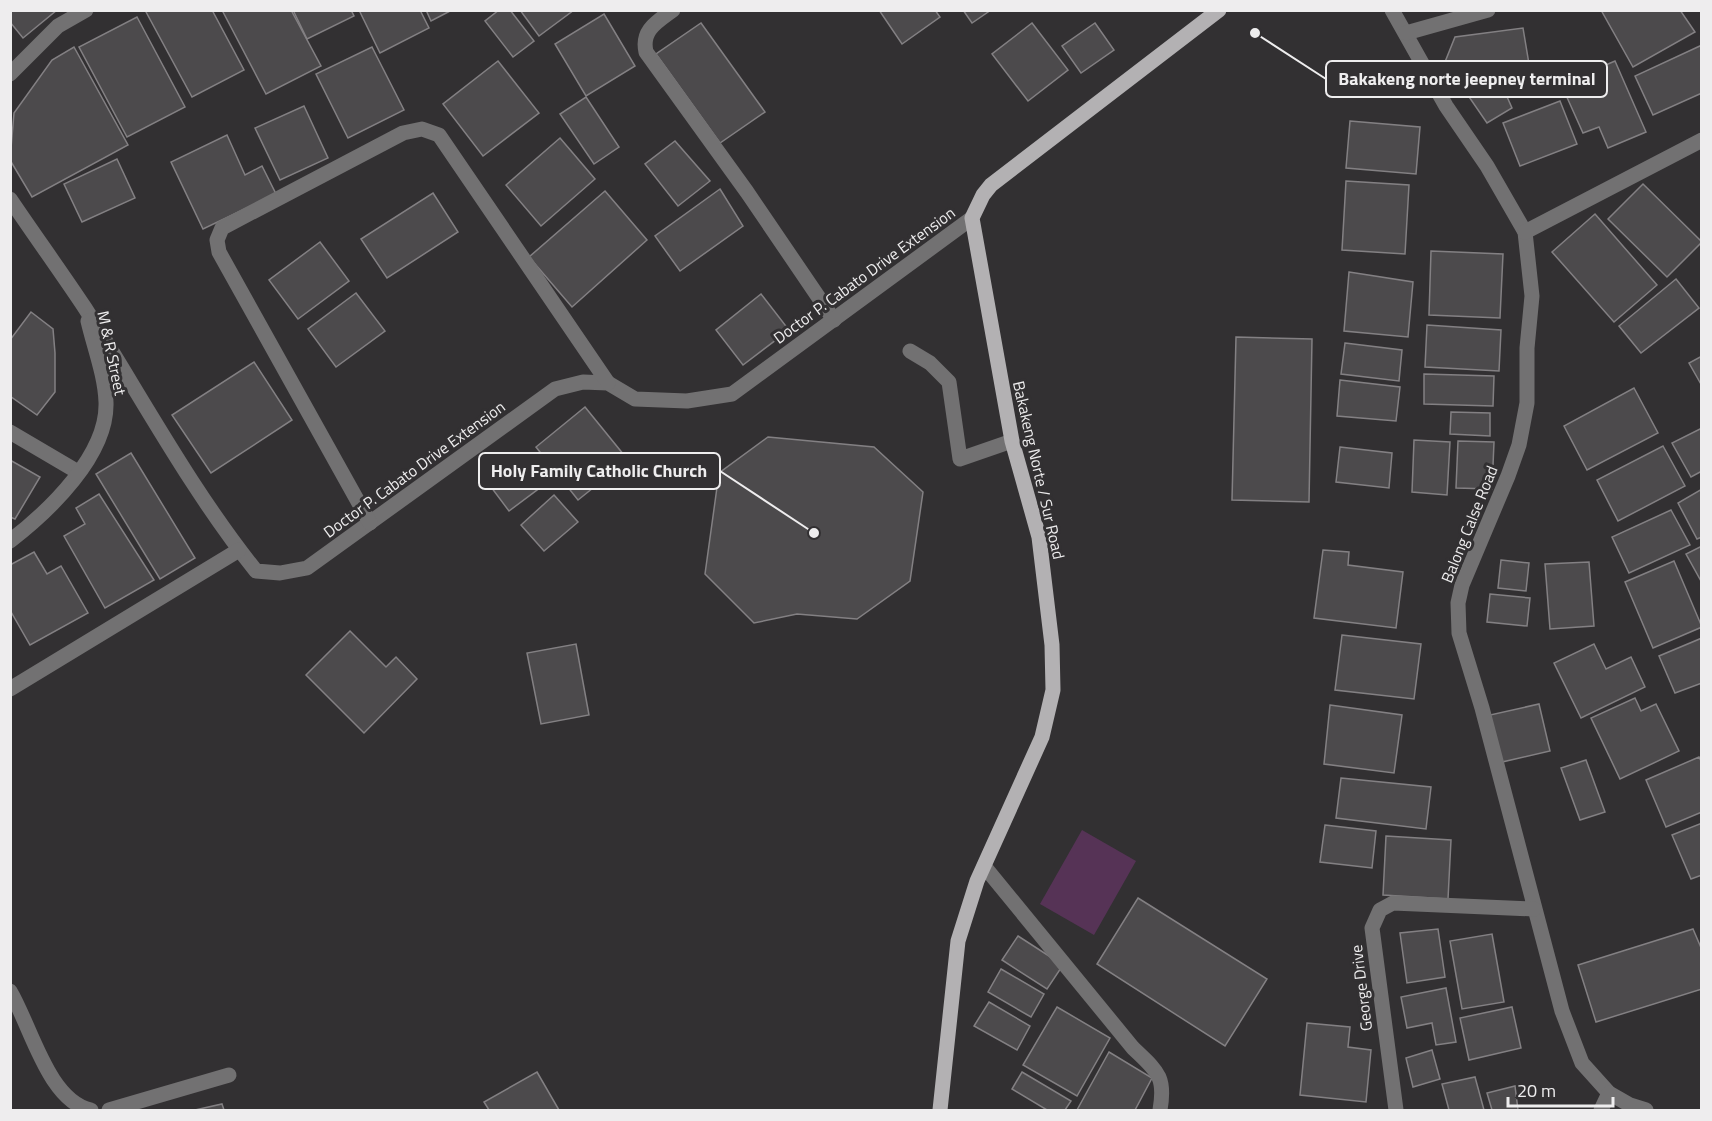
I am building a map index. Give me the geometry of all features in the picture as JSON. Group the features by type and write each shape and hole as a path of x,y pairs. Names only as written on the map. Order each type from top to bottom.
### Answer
{"main road":[{"path":"972,218 975,208 991,185 1219,10"},
{"name":"Bakakeng Norte / Sur Road","path":"940,1110 958,941 984,866 1042,737 1053,690 1052,645 1039,537 1012,441 972,218"}],"street":[{"path":"10,74 58,27 86,10"},
{"path":"673,10 646,33 644,42 646,52 747,192 834,320"},
{"name":"Balong Calse Road","path":"1392,10 1446,106 1487,166 1525,232 1532,296 1527,348 1527,403 1519,445 1496,508 1462,585 1458,603 1459,633 1466,662 1482,708 1562,1011 1582,1063 1609,1092 1630,1105 1646,1110"},
{"path":"1406,33 1488,10"},
{"path":"370,523 219,252 217,240 222,228 403,133 422,129 439,135 608,384"},
{"path":"1525,232 1701,140"},
{"name":"Doctor P. Cabato Drive Extension","path":"10,199 84,307 170,446 239,550 256,571 280,573 307,568 555,389 583,382 608,384 635,399 687,401 732,394 972,218"},
{"name":"M & R Street","path":"10,541 45,513 97,447 106,403 84,307"},
{"path":"910,351 930,363 949,382 960,459 1012,441"},
{"path":"10,432 78,472"},
{"path":"10,689 239,550"},
{"path":"984,866 1133,1048 1157,1071 1164,1088 1160,1110"},
{"name":"George Drive","path":"1396,1110 1372,928 1380,910 1393,903 1534,909"},
{"path":"10,991 23,1012 50,1074 61,1091 78,1108 91,1110"},
{"path":"109,1110 229,1075"},
{"path":"1601,1110 1609,1092"}],"shaded area":[{"path":"1082,830 1136,861 1094,935 1040,904"}],"building":[{"path":"10,10 57,10 23,38 10,22"},
{"path":"145,10 212,10 244,70 192,97"},
{"path":"222,10 291,10 321,66 266,94"},
{"path":"293,10 351,10 354,16 307,39"},
{"path":"359,10 420,10 429,28 380,53"},
{"path":"426,10 452,10 431,21"},
{"path":"499,10 510,10 534,41 513,57 485,21"},
{"path":"520,10 574,10 539,36"},
{"path":"879,10 935,10 940,17 902,44"},
{"path":"963,10 991,10 972,23"},
{"path":"1601,10 1680,10 1695,32 1633,67"},
{"path":"604,14 635,66 586,96 555,44"},
{"path":"137,17 185,107 127,137 79,47"},
{"path":"701,23 765,112 720,143 656,54"},
{"path":"1032,23 1068,70 1028,101 992,54"},
{"path":"1095,23 1114,50 1081,73 1062,46"},
{"path":"1523,28 1529,64 1512,68 1504,90 1512,108 1487,123 1445,62 1455,37"},
{"path":"1702,45 1702,93 1653,115 1635,76"},
{"path":"74,47 128,145 32,197 10,160 14,113 52,60"},
{"path":"372,47 404,110 348,138 316,74"},
{"path":"498,61 539,113 483,156 443,104"},
{"path":"1615,61 1646,132 1608,148 1599,127 1583,133 1561,84"},
{"path":"586,97 619,147 594,164 560,114"},
{"path":"1560,101 1577,144 1520,166 1503,123"},
{"path":"304,106 328,158 280,180 255,128"},
{"path":"1350,121 1420,127 1416,174 1346,168"},
{"path":"227,135 245,175 262,166 276,194 203,229 171,162"},
{"path":"560,138 595,179 541,226 506,185"},
{"path":"675,141 710,181 678,206 645,164"},
{"path":"117,159 135,198 82,222 64,184"},
{"path":"1346,181 1409,185 1405,254 1342,250"},
{"path":"1643,184 1702,242 1667,277 1608,219"},
{"path":"720,189 743,226 680,271 655,236"},
{"path":"605,191 647,240 572,307 529,257"},
{"path":"433,193 458,232 387,278 361,239"},
{"path":"1595,214 1657,285 1614,322 1552,252"},
{"path":"320,242 349,281 298,319 269,280"},
{"path":"1431,251 1503,254 1500,318 1429,315"},
{"path":"1349,272 1413,282 1408,337 1344,331"},
{"path":"1676,279 1699,308 1641,353 1619,326"},
{"path":"356,293 385,331 336,367 308,329"},
{"path":"761,294 789,330 743,365 716,330"},
{"path":"31,312 53,329 55,353 55,392 37,415 10,396 10,340"},
{"path":"1427,325 1501,330 1499,371 1425,367"},
{"path":"1236,337 1312,339 1309,502 1232,500"},
{"path":"1345,343 1402,350 1399,381 1341,374"},
{"path":"1702,356 1702,386 1689,363"},
{"path":"254,362 292,420 211,473 172,415"},
{"path":"1424,374 1494,376 1493,406 1424,404"},
{"path":"1340,380 1400,387 1396,421 1337,416"},
{"path":"1634,388 1658,433 1587,470 1564,426"},
{"path":"585,407 628,460 578,500 536,447"},
{"path":"1451,412 1490,413 1490,436 1450,434"},
{"path":"1702,428 1702,471 1691,477 1672,443"},
{"path":"768,437 874,447 923,492 910,581 857,619 797,614 754,623 705,574 719,473"},
{"path":"1414,440 1450,442 1447,495 1412,492"},
{"path":"1458,441 1494,442 1492,489 1456,488"},
{"path":"1663,446 1685,486 1618,521 1597,480"},
{"path":"1340,447 1392,453 1389,488 1336,482"},
{"path":"131,453 195,558 160,579 96,474"},
{"path":"521,453 545,484 509,511 485,479"},
{"path":"10,460 40,477 15,519 10,517"},
{"path":"1702,489 1702,537 1697,539 1678,503"},
{"path":"99,494 154,580 105,608 64,536 85,524 76,508"},
{"path":"554,495 578,522 544,551 521,525"},
{"path":"1671,510 1690,545 1629,573 1612,537"},
{"path":"1702,546 1702,581 1701,581 1686,554"},
{"path":"1323,550 1349,552 1348,565 1403,572 1396,628 1314,618"},
{"path":"34,552 47,574 61,566 88,613 30,645 10,610 10,565"},
{"path":"1501,560 1529,563 1526,591 1498,588"},
{"path":"1674,561 1702,627 1653,648 1625,582"},
{"path":"1589,562 1594,626 1550,629 1545,564"},
{"path":"1490,594 1530,598 1527,626 1487,622"},
{"path":"350,631 386,667 396,657 417,679 364,733 306,675"},
{"path":"1342,635 1421,644 1414,699 1335,690"},
{"path":"1702,638 1702,683 1675,693 1659,656"},
{"path":"576,644 589,715 541,724 527,653"},
{"path":"1594,644 1606,669 1631,657 1645,687 1581,718 1554,663"},
{"path":"1635,698 1641,711 1656,704 1679,751 1620,779 1591,718"},
{"path":"1539,704 1550,751 1502,762 1490,715"},
{"path":"1330,705 1402,715 1394,773 1324,764"},
{"path":"1699,757 1702,763 1702,812 1666,827 1646,780"},
{"path":"1586,760 1605,812 1580,820 1561,768"},
{"path":"1341,778 1431,787 1426,829 1336,818"},
{"path":"1702,823 1702,875 1691,879 1672,835"},
{"path":"1325,825 1376,831 1372,868 1320,862"},
{"path":"1386,836 1451,840 1448,899 1383,895"},
{"path":"1138,898 1267,979 1225,1046 1097,964"},
{"path":"1438,929 1445,977 1407,983 1400,933"},
{"path":"1693,929 1702,950 1702,989 1596,1022 1578,965"},
{"path":"1492,934 1504,1002 1462,1009 1450,941"},
{"path":"1018,936 1063,965 1047,989 1002,960"},
{"path":"1001,969 1044,994 1031,1017 988,992"},
{"path":"1446,988 1456,1042 1436,1045 1432,1023 1407,1028 1401,997"},
{"path":"989,1002 1030,1026 1017,1050 974,1026"},
{"path":"1057,1007 1110,1038 1077,1096 1023,1065"},
{"path":"1512,1007 1521,1048 1469,1060 1460,1018"},
{"path":"1307,1023 1350,1027 1348,1047 1371,1050 1366,1102 1300,1095"},
{"path":"1432,1050 1440,1079 1413,1087 1406,1058"},
{"path":"1109,1052 1152,1078 1135,1110 1077,1110"},
{"path":"537,1072 559,1110 489,1110 484,1102"},
{"path":"1022,1072 1071,1101 1065,1110 1047,1110 1012,1089"},
{"path":"1475,1077 1484,1110 1449,1110 1442,1084"},
{"path":"1515,1086 1518,1110 1492,1110 1487,1093"},
{"path":"222,1104 224,1110 195,1110"}],"place":[{"name":"Bakakeng norte jeepney terminal","path":"1255,33"},
{"name":"Holy Family Catholic Church","path":"814,533"}]}
